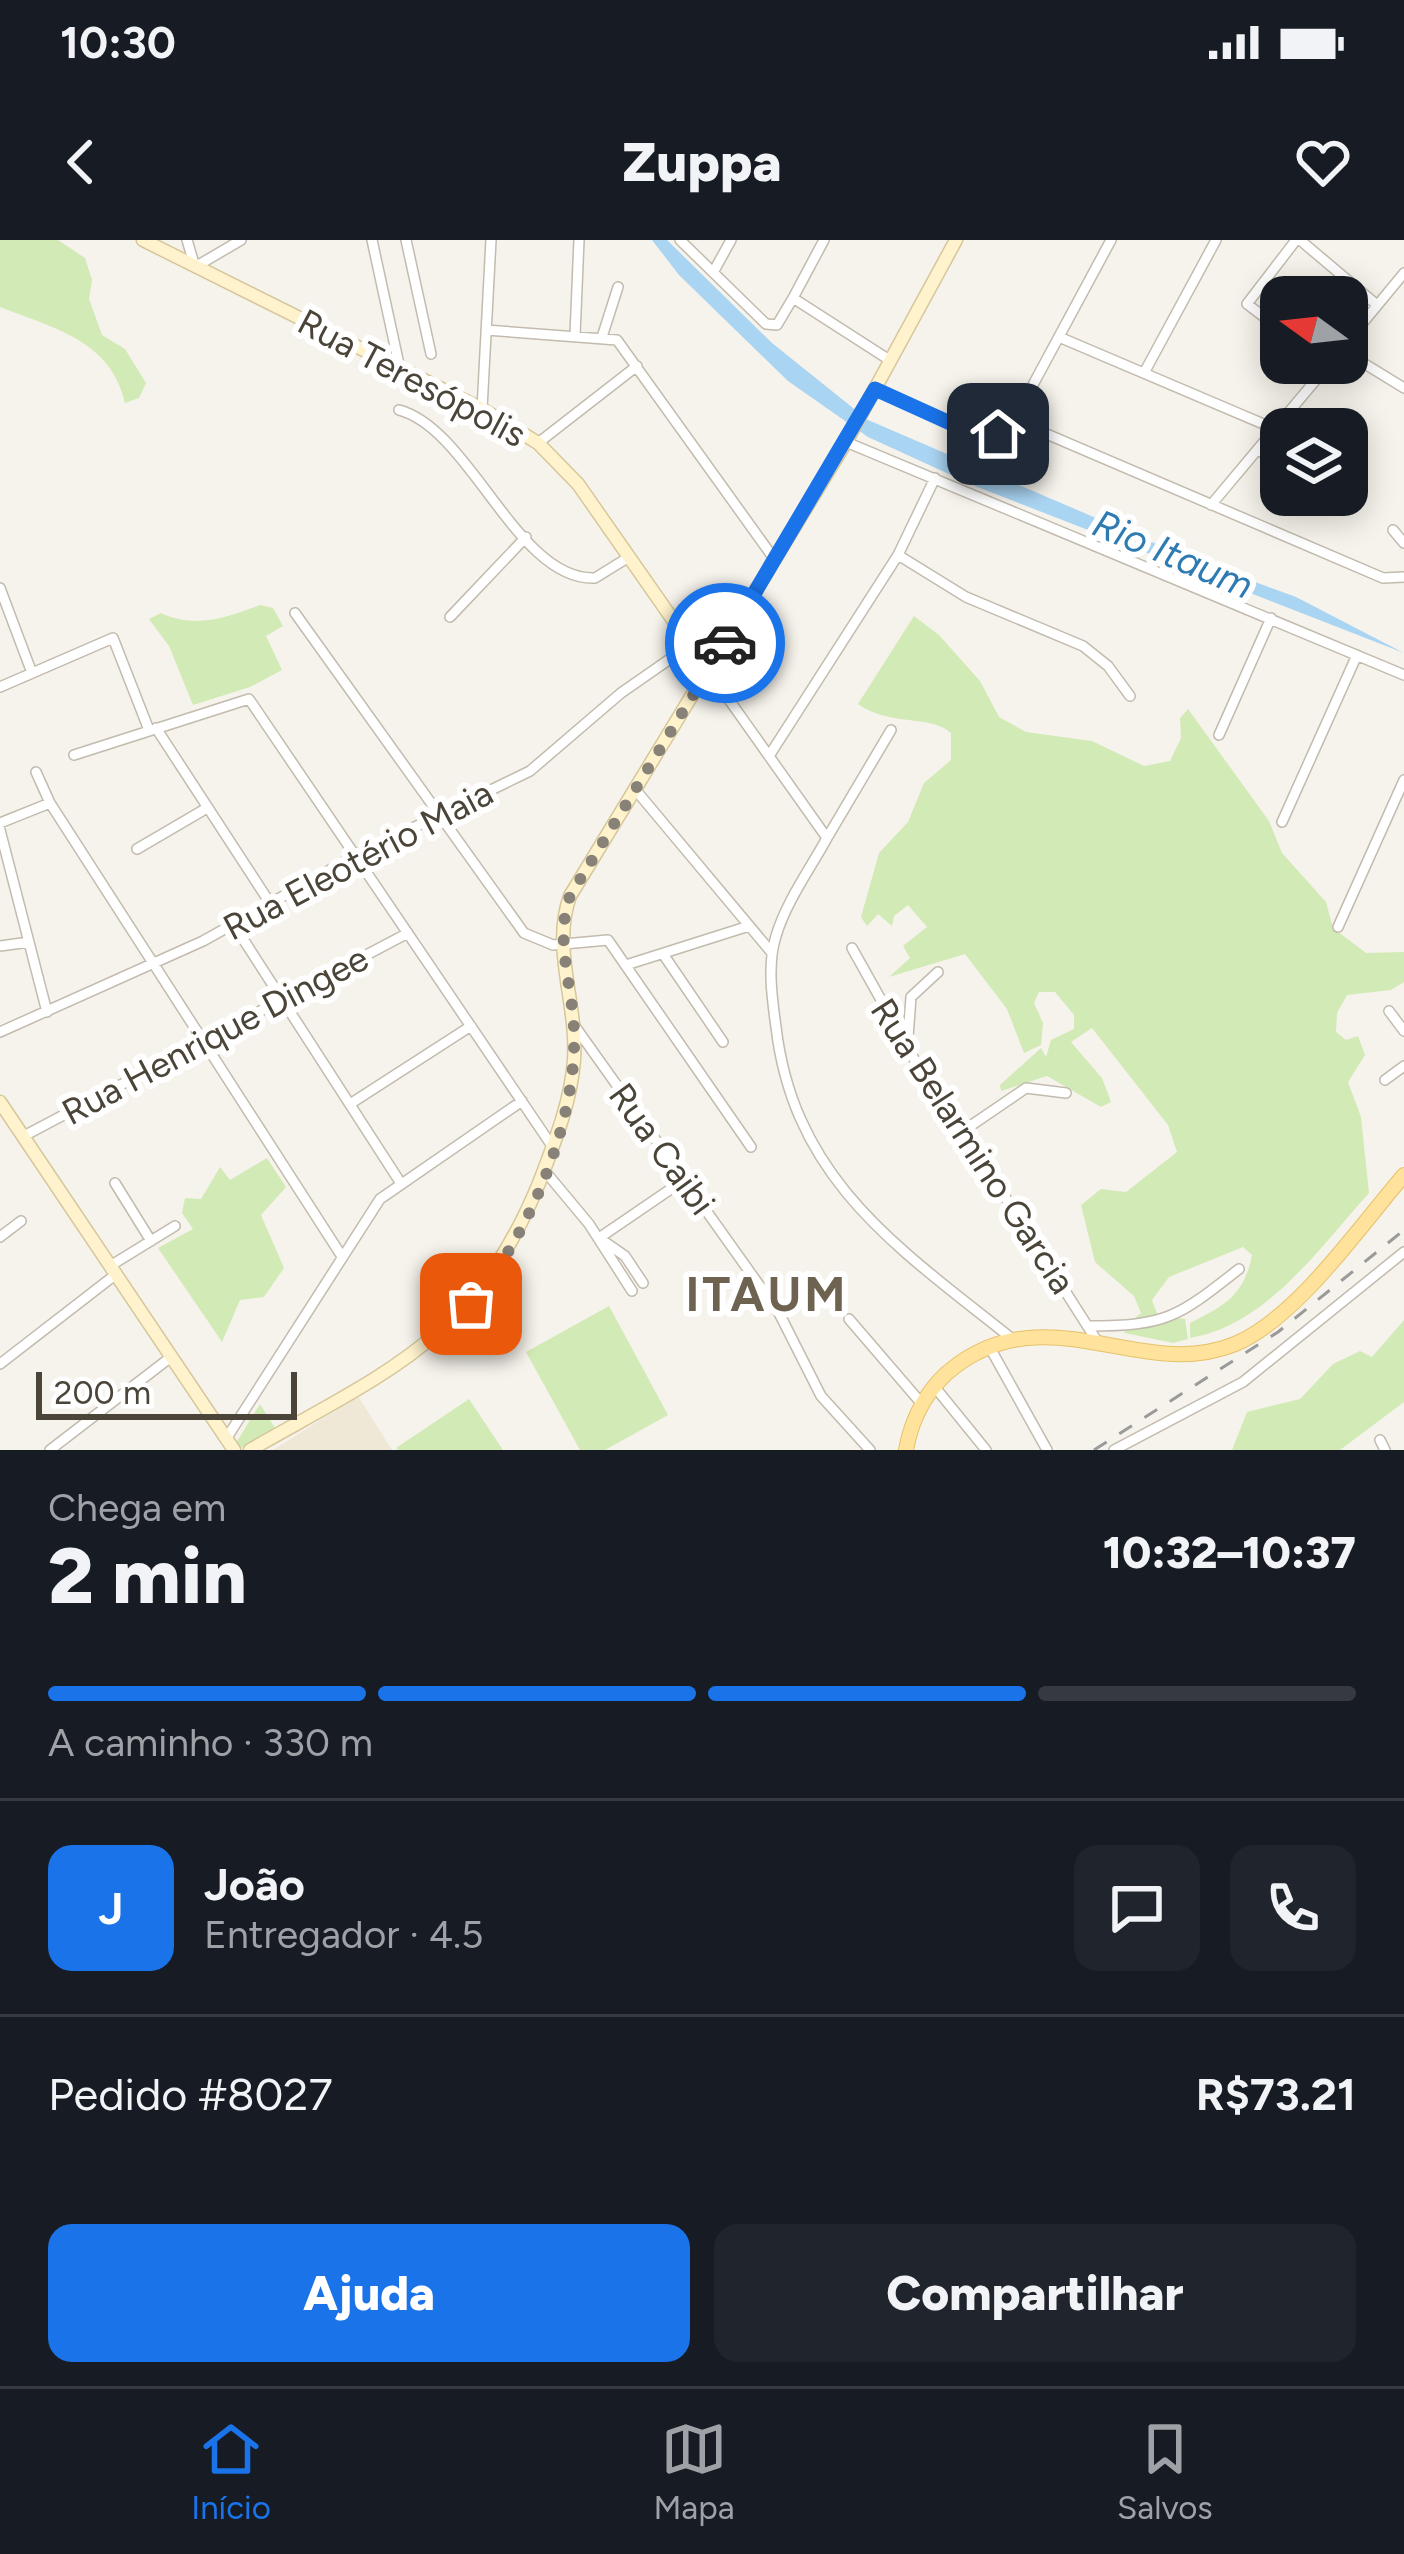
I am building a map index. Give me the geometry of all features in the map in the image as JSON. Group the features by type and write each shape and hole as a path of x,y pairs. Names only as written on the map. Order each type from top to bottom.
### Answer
{"main road":[{"name":"Rua Teresópolis","path":"143,240 482,409 538,443 578,484 708,670"},
{"path":"250,1450 412,1357 445,1330 501,1264 544,1170 572,1078 574,1025 562,945 570,896 862,415 956,240"},
{"path":"0,1102 230,1444"},
{"path":"906,1450 922,1404 934,1386 988,1346 1012,1338 1046,1334 1204,1352 1257,1333 1404,1175"}],"street":[{"path":"187,240 195,267 241,240"},
{"path":"372,240 400,369"},
{"path":"406,240 431,354"},
{"path":"482,409 491,240"},
{"path":"574,335 580,240"},
{"path":"680,240 771,326 793,298 824,240"},
{"path":"715,269 730,240"},
{"path":"875,389 978,434 998,434 1014,420 1111,240"},
{"path":"1144,373 1216,240"},
{"path":"1269,276 1298,240 1377,305"},
{"path":"1368,316 1404,273"},
{"path":"602,337 618,287"},
{"path":"1260,288 1247,304 1260,314"},
{"path":"1391,289 1404,297"},
{"path":"793,298 891,361"},
{"path":"486,330 602,337 621,343 775,560"},
{"path":"1059,337 1260,423"},
{"path":"1368,365 1404,388"},
{"path":"538,443 638,366"},
{"path":"1292,408 1312,384"},
{"path":"399,410 426,422 448,442 487,498 553,562 583,578 600,576 629,557"},
{"path":"1014,420 1383,578 1404,577"},
{"path":"850,435 935,478 1404,675"},
{"path":"1211,506 1260,448"},
{"path":"769,756 898,555 935,478"},
{"path":"1393,530 1404,543"},
{"path":"450,616 526,537"},
{"path":"898,555 966,597 1083,646 1108,666 1130,697"},
{"path":"0,588 32,673"},
{"path":"295,613 529,938 562,945 608,940 751,1147"},
{"path":"1219,735 1271,618"},
{"path":"0,687 113,638 153,729 270,903"},
{"name":"Rua Eleotério Maia","path":"0,1032 234,925 355,856 530,772 621,692 690,645"},
{"path":"1282,822 1357,655"},
{"name":"Rua Teresópolis","path":"708,670 827,838"},
{"path":"74,755 249,699 552,1146"},
{"path":"891,730 777,930 772,953 775,1021 785,1077 803,1126 827,1169 869,1223 1012,1338"},
{"path":"36,772 50,803 150,966 341,1255"},
{"path":"1338,927 1404,780"},
{"path":"634,788 772,953"},
{"path":"46,1012 0,826 50,803"},
{"path":"137,849 208,808"},
{"path":"234,925 400,1182"},
{"path":"626,965 749,926"},
{"name":"Rua Henrique Dingee","path":"22,1137 199,1040 284,1003 408,933"},
{"path":"0,946 28,942"},
{"name":"Rua Belarmino Garcia","path":"852,948 932,1091 963,1131 1097,1342"},
{"path":"663,954 723,1042"},
{"path":"908,1042 911,997 938,972"},
{"path":"1389,1011 1404,1031"},
{"name":"Rua Caibi","path":"574,1025 790,1329 810,1381 870,1450"},
{"path":"350,1104 471,1026"},
{"path":"1385,1080 1404,1066"},
{"path":"963,1131 1025,1088 1066,1093"},
{"path":"230,1444 341,1255 380,1199 522,1101"},
{"path":"544,1170 599,1238 632,1291"},
{"path":"599,1238 684,1180"},
{"path":"115,1183 151,1241"},
{"path":"0,1237 21,1221"},
{"path":"0,1364 112,1271 176,1226"},
{"path":"599,1238 625,1256 643,1283"},
{"path":"1114,1450 1243,1382 1404,1252"},
{"path":"1088,1326 1152,1323 1177,1316 1239,1269"},
{"path":"849,1319 922,1404"},
{"path":"988,1346 1047,1450"},
{"path":"50,1450 171,1358"},
{"path":"934,1386 986,1450"}],"shaded area":[{"path":"358,1396 392,1450 273,1450"}],"green space":[{"path":"0,240 58,240 85,258 92,280 89,299 102,335 125,349 146,383 139,398 125,403 107,364 77,339 0,307"},
{"path":"260,605 273,608 283,626 266,636 282,670 250,687 193,705 169,646 149,619 161,613 210,620"},
{"path":"914,616 939,635 980,681 999,717 1026,732 1092,741 1144,766 1170,761 1181,738 1180,718 1188,709 1269,821 1282,853 1326,902 1333,928 1366,953 1404,952 1404,982 1391,990 1347,995 1337,1013 1336,1032 1346,1040 1358,1036 1365,1055 1348,1082 1361,1117 1369,1193 1290,1281 1218,1331 1190,1338 1190,1323 1238,1289 1252,1255 1243,1247 1169,1277 1152,1300 1158,1316 1185,1319 1188,1339 1173,1343 1125,1333 1123,1328 1141,1313 1134,1296 1095,1262 1081,1205 1101,1189 1126,1192 1177,1152 1168,1125 1092,1028 1071,1042 1102,1078 1111,1102 1101,1107 1047,1076 1001,1091 1000,1085 1041,1048 1046,1057 1051,1040 1074,1029 1074,1015 1055,992 1039,992 1034,1003 1043,1023 1041,1045 1024,1053 1007,1009 965,954 889,977 910,958 903,946 927,927 908,905 894,916 892,926 878,914 867,926 861,917 879,853 908,822 924,783 951,760 951,733 942,727 883,716 858,704"},
{"path":"267,1158 286,1187 261,1215 284,1268 264,1297 240,1300 222,1342 158,1248 193,1229 182,1213 185,1198 201,1199 220,1167 230,1180"},
{"path":"609,1306 668,1415 605,1450 580,1450 526,1352"},
{"path":"1404,1320 1404,1402 1340,1450 1232,1450 1247,1412 1300,1399 1333,1364 1360,1351 1372,1357"},
{"path":"469,1399 503,1450 396,1448"},
{"path":"260,1404 275,1428 240,1449 236,1443"}],"water":[{"name":"Rio Itaum","path":"652,240 667,240 772,343 868,420 1182,555 1296,597 1404,653 975,486 868,437 788,381 679,275"}],"railway":[{"path":"1094,1450 1278,1332 1404,1230"}],"way so far":[{"path":"471,1304 515,1238 568,1097 574,1025 562,934 565,908 577,880 725,643"}],"district":[{"name":"ITAUM","path":"767,1294"}],"route":[{"path":"725,643 875,389 970,432 998,434"}]}
